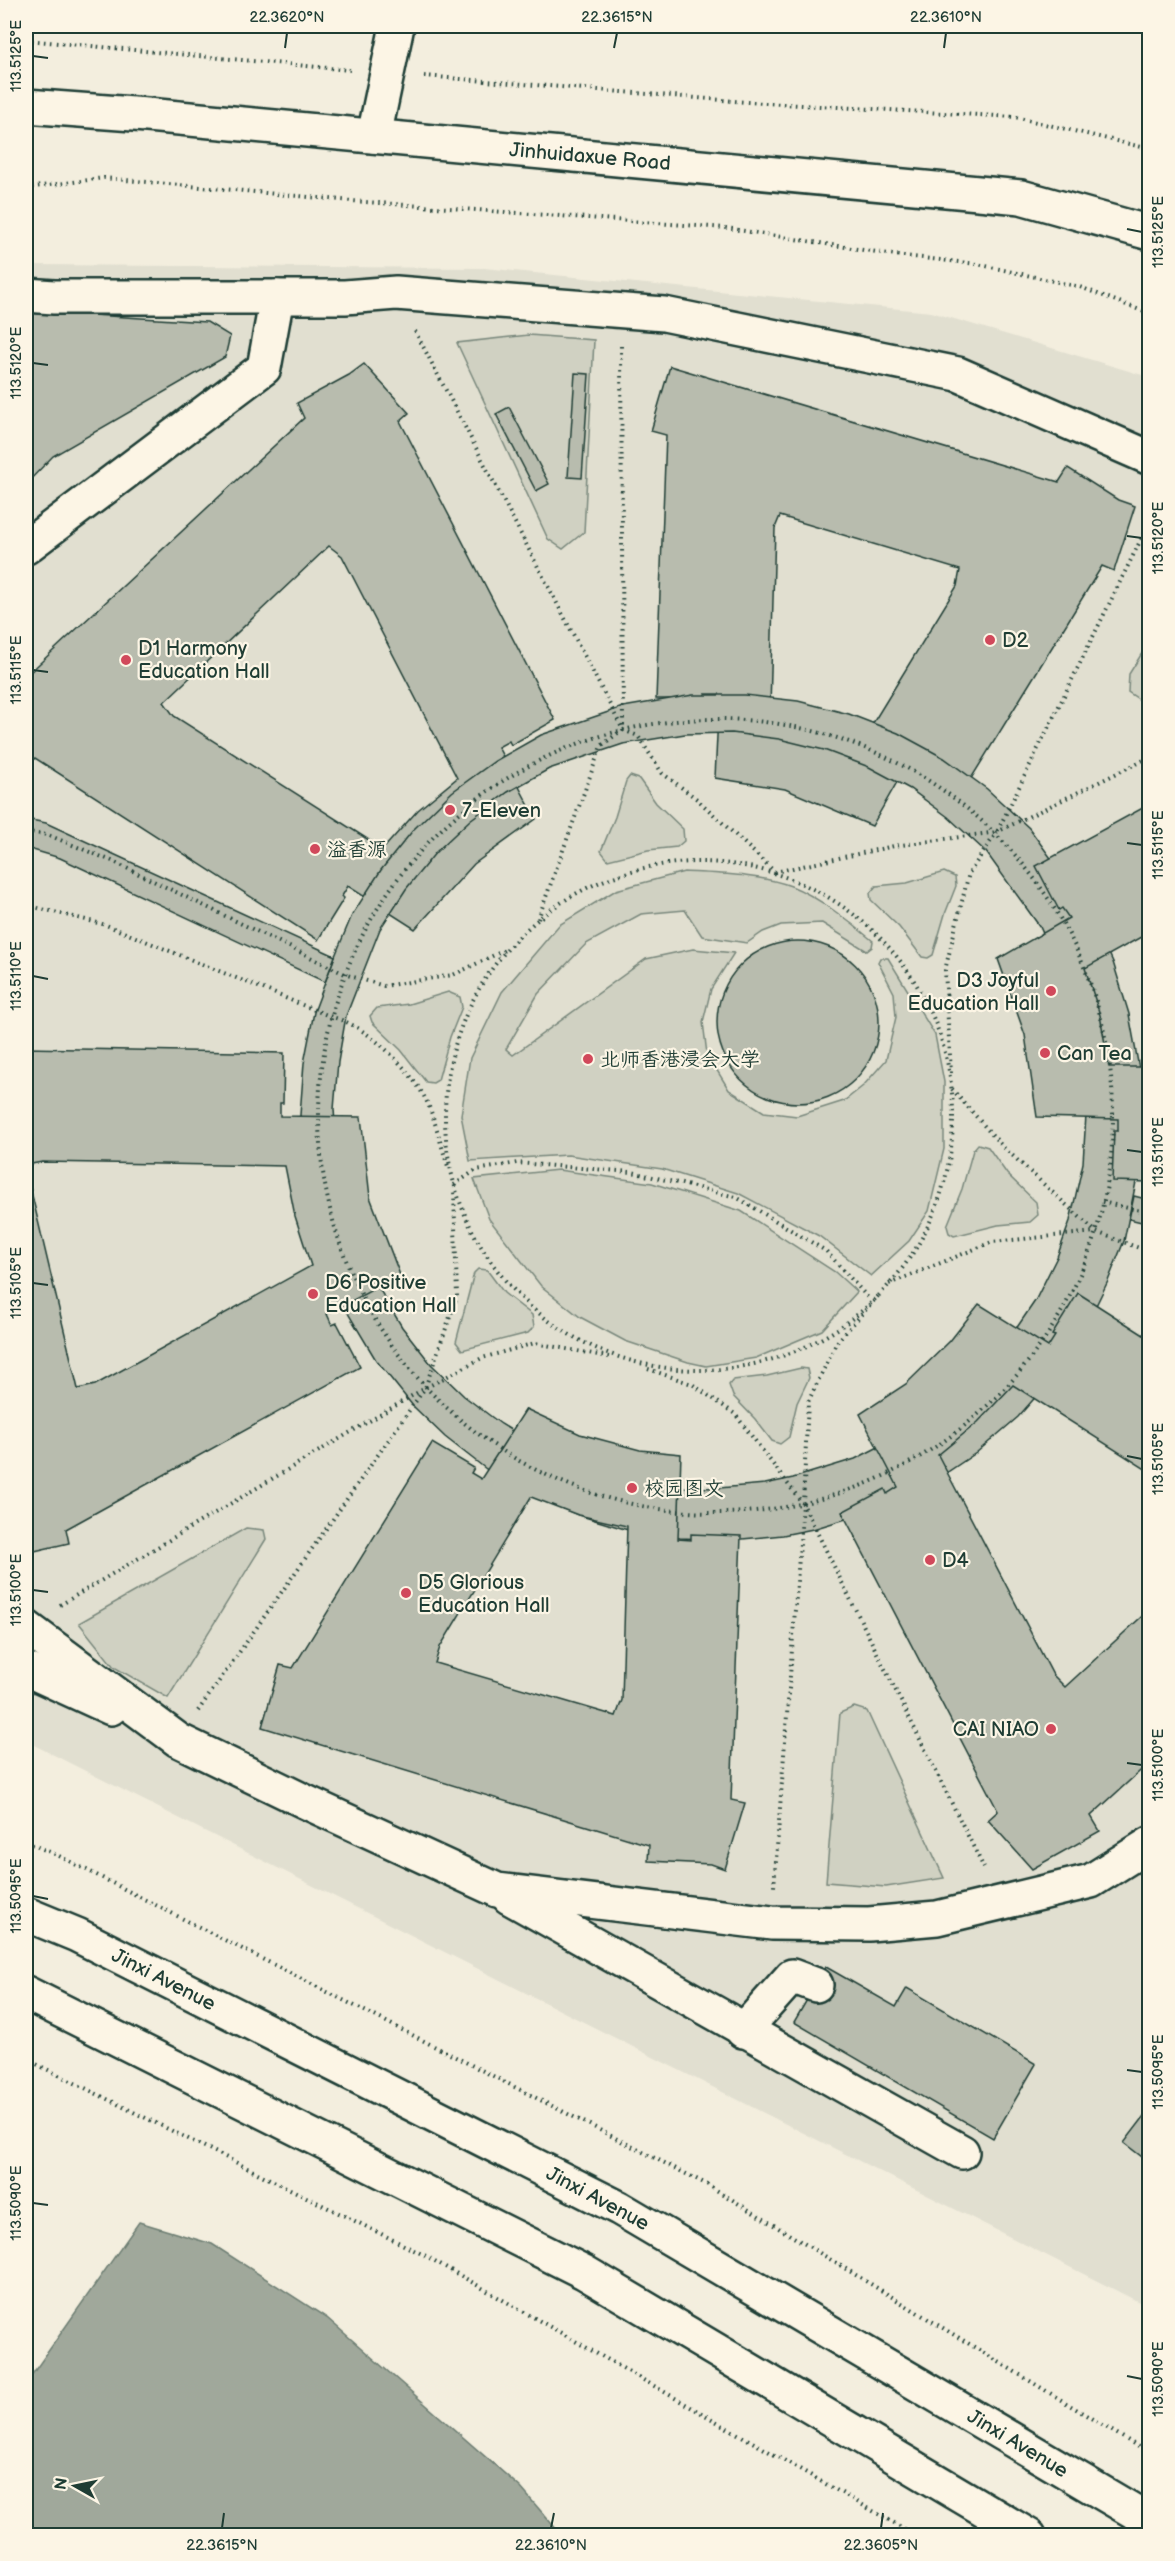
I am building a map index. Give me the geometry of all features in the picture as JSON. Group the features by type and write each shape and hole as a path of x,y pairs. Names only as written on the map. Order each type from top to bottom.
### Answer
{"main road":[{"path":"374,136 397,26"},
{"name":"Jinhuidaxue Road","path":"26,106 1021,196 1149,233"},
{"path":"26,295 54,297 345,297 396,293 664,314 958,374 1149,458"},
{"path":"26,547 264,368 277,297"},
{"path":"26,1627 178,1740"},
{"path":"26,1668 306,1802 497,1890 962,2152"},
{"path":"497,1890 772,1923 892,1922 938,1918 1091,1881 1149,1844"},
{"name":"Jinxi Avenue","path":"26,1914 77,1935 619,2208 1149,2521"},
{"path":"744,2031 792,1976 816,1985"},
{"path":"26,1993 584,2272 1029,2535"}],"path":[{"path":"26,40 388,74 747,102 1015,117 1149,149"},
{"path":"26,188 104,178 352,201 726,228 895,255 977,264 1080,287 1149,314"},
{"path":"396,293 623,730 638,736 662,773 697,799 775,872"},
{"path":"620,310 623,730"},
{"path":"772,1923 808,1402 837,1342 913,1256 933,1218 947,1176 954,1134 945,970 969,873 997,832 1149,521"},
{"path":"738,718 788,724 836,736 882,754 926,778 997,832 1063,923 1084,970 1100,1019 1109,1070 1112,1121 1108,1172 1096,1232 1058,1317 1029,1360 995,1398 956,1432 914,1461 868,1484 802,1504 774,1510 725,1515 676,1512 628,1505 582,1491 537,1472 494,1447 456,1417 425,1388 391,1344 365,1303 345,1258 331,1211 322,1163 320,1114 323,1065 332,1017 368,925 394,883 426,845 462,810 502,781 546,756 623,730 689,719 738,718"},
{"path":"538,919 601,746 623,730"},
{"path":"775,872 894,846 997,832 1149,757"},
{"path":"26,832 48,835 112,861 347,975 384,986 453,975 508,948"},
{"path":"178,1740 425,1388 458,1297 454,1185 446,1143 446,1102 451,1060 464,1020 483,982 508,948 538,919 573,895 610,877 650,866 692,861 734,863 775,872 814,888 850,910 881,937 908,969 944,1041 952,1090 1002,1146 1096,1232 1149,1252"},
{"path":"26,905 106,925 332,1017 346,1020 390,1052 425,1098 468,1224 488,1260 515,1292 545,1321 580,1343 618,1359 692,1384 735,1414 802,1504 1002,1904"},
{"path":"454,1185 476,1170 517,1163 632,1172 736,1197 826,1251 870,1300"},
{"path":"1102,1202 1149,1213"},
{"path":"56,1607 425,1388 482,1358 535,1343 658,1369 700,1373 741,1369 781,1359 820,1342 888,1284 992,1242 1096,1232"},
{"path":"26,1842 57,1855 708,2185 1149,2454"},
{"path":"26,2059 426,2256 917,2535"}],"shaded area":[{"name":"北师香港浸会大学","path":"26,265 484,268 931,312 1149,377 1149,2307 26,1741"},
{"path":"529,335 594,340 584,532 563,549 548,539 457,343"},
{"path":"1149,642 1150,706 1128,692 1129,674"},
{"path":"630,776 639,779 656,803 683,829 684,841 677,847 648,850 608,860 601,851 626,781"},
{"path":"684,872 752,877 791,886 812,896 845,918 873,941 872,947 867,951 822,923 781,925 763,932 747,943 702,936 685,910 641,914 586,944 538,994 506,1049 513,1055 646,959 693,949 734,953 711,989 703,1022 707,1054 729,1090 764,1112 797,1116 844,1101 863,1086 886,1060 896,1017 894,993 878,962 880,958 888,958 935,1035 944,1082 944,1149 929,1211 909,1241 871,1276 819,1236 738,1193 662,1169 568,1155 470,1161 461,1115 470,1058 502,992 559,925 616,890"},
{"path":"944,872 955,877 956,886 933,955 928,958 922,957 899,927 871,900 870,893 876,886 907,883"},
{"path":"448,992 460,997 462,1007 450,1037 438,1080 433,1083 426,1082 401,1050 372,1022 370,1016 377,1008 409,1004"},
{"path":"978,1144 988,1147 1007,1174 1036,1202 1038,1215 1030,1222 998,1225 954,1236 949,1233 947,1226 962,1189 973,1150"},
{"path":"558,1170 652,1183 741,1211 835,1272 857,1292 822,1330 756,1358 706,1366 625,1341 580,1317 541,1286 489,1219 474,1179"},
{"path":"478,1269 487,1270 504,1293 532,1315 534,1327 528,1333 462,1350 456,1342 474,1273"},
{"path":"801,1368 807,1369 809,1378 797,1403 789,1437 780,1444 772,1441 733,1396 729,1385 733,1380 767,1376"},
{"path":"246,1528 264,1530 266,1539 168,1698 114,1667 79,1623"},
{"path":"854,1707 867,1711 944,1878 886,1887 826,1882 840,1713"},
{"path":"139,2222 212,2244 327,2318 521,2488 559,2535 26,2535 26,2383"}],"building":[{"path":"26,311 207,322 230,336 225,357 53,456 26,484"},
{"name":"D1 Harmony Education Hall","path":"364,364 409,413 400,421 555,720 511,745 509,741 498,747 536,819 474,864 415,929 348,886 342,896 344,898 318,940 35,758 26,768 26,676 304,418 297,403 349,375","holes":["329,546 342,556 457,778 418,810 383,849 174,716 164,702"]},
{"name":"D2","path":"670,366 1059,482 1068,468 1118,500 1135,506 1114,571 1102,566 964,790 922,764 924,760 913,754 872,826 785,789 715,778 719,694 705,694 705,699 656,699 666,435 651,431","holes":["780,516 960,570 957,586 865,736 818,718 770,707 775,528"]},
{"path":"575,373 589,374 582,478 568,477"},
{"path":"509,407 549,484 536,491 496,414"},
{"path":"693,695 745,695 798,701 849,714 898,733 944,758 987,789 1029,828 1090,912 1113,962 1129,1014 1139,1068 1142,1122 1137,1177 1124,1241 1108,1281 1084,1330 1054,1376 1018,1417 976,1453 931,1483 882,1508 813,1529 783,1535 732,1540 680,1538 628,1530 578,1515 531,1495 486,1469 445,1437 413,1406 376,1360 349,1315 328,1268 313,1219 303,1167 300,1115 304,1063 314,1012 352,915 381,870 414,829 452,792 495,761 541,735 623,707","holes":["732,733 779,739 824,750 869,767 910,789 948,817 986,852 1040,927 1060,971 1075,1018 1084,1066 1086,1115 1083,1163 1070,1221 1057,1257 1035,1301 1007,1342 975,1378 939,1410 898,1437 855,1459 793,1478 765,1484 719,1488 673,1487 628,1479 583,1466 540,1448 501,1424 464,1396 431,1364 402,1327 378,1287 359,1245 345,1201 337,1155 334,1109 338,1062 346,1016 380,929 406,889 436,852 470,820 508,792 549,769 623,744 685,734"]},
{"name":"D3 Joyful Education Hall","path":"1150,804 1150,932 1085,968 1100,1015 1109,1067 1150,1067 1150,1182 1112,1181 1114,1131 1118,1131 1118,1119 1037,1117 1025,1035 998,959 1069,918 1062,908 1059,910 1036,866"},
{"path":"26,819 46,823 335,956 325,982 60,858 26,848"},
{"path":"798,941 829,947 855,965 873,991 879,1022 873,1053 855,1079 829,1097 798,1103 767,1097 741,1079 723,1053 717,1022 723,991 741,965 767,947"},
{"name":"D6 Positive Education Hall","path":"26,1048 284,1053 283,1103 280,1103 280,1116 361,1117 370,1197 400,1275 327,1314 332,1325 337,1323 360,1367 66,1529 69,1543 26,1553 26,1170 78,1389 95,1385 311,1266 295,1216 285,1166 42,1162 26,1165"},
{"path":"1134,1196 1150,1200 1150,1224 1129,1219"},
{"name":"D4","path":"1078,1293 1150,1339 1150,1472 1013,1385 978,1422 938,1455 1053,1675 1065,1687 1150,1609 1150,1762 1091,1816 1100,1831 1032,1869 988,1820 998,1811 842,1512 885,1489 887,1494 898,1487 860,1414 906,1384 950,1341 979,1304 1048,1347 1055,1336 1052,1335"},
{"name":"D5 Glorious Education Hall","path":"526,1409 580,1434 640,1450 681,1454 678,1539 691,1540 691,1534 741,1536 731,1800 745,1803 725,1869 711,1864 648,1861 649,1845 262,1727 280,1665 293,1668 432,1443 474,1468 471,1473 481,1479","holes":["531,1497 578,1515 627,1526 622,1700 616,1716 435,1663 440,1647"]},
{"path":"826,1967 896,2007 907,1988 1036,2064 993,2138 794,2022"},
{"path":"1150,2109 1150,2163 1124,2143"}],"place":[{"name":"D2","path":"990,640"},
{"name":"D1 Harmony Education Hall","path":"126,660"},
{"name":"7-Eleven","path":"450,810"},
{"name":"溢香源","path":"315,849"},
{"name":"D3 Joyful Education Hall","path":"1051,991"},
{"name":"Can Tea","path":"1045,1053"},
{"name":"北师香港浸会大学","path":"588,1059"},
{"name":"D6 Positive Education Hall","path":"313,1294"},
{"name":"校园图文","path":"632,1488"},
{"name":"D4","path":"930,1560"},
{"name":"D5 Glorious Education Hall","path":"406,1593"},
{"name":"CAI NIAO","path":"1051,1729"}]}
